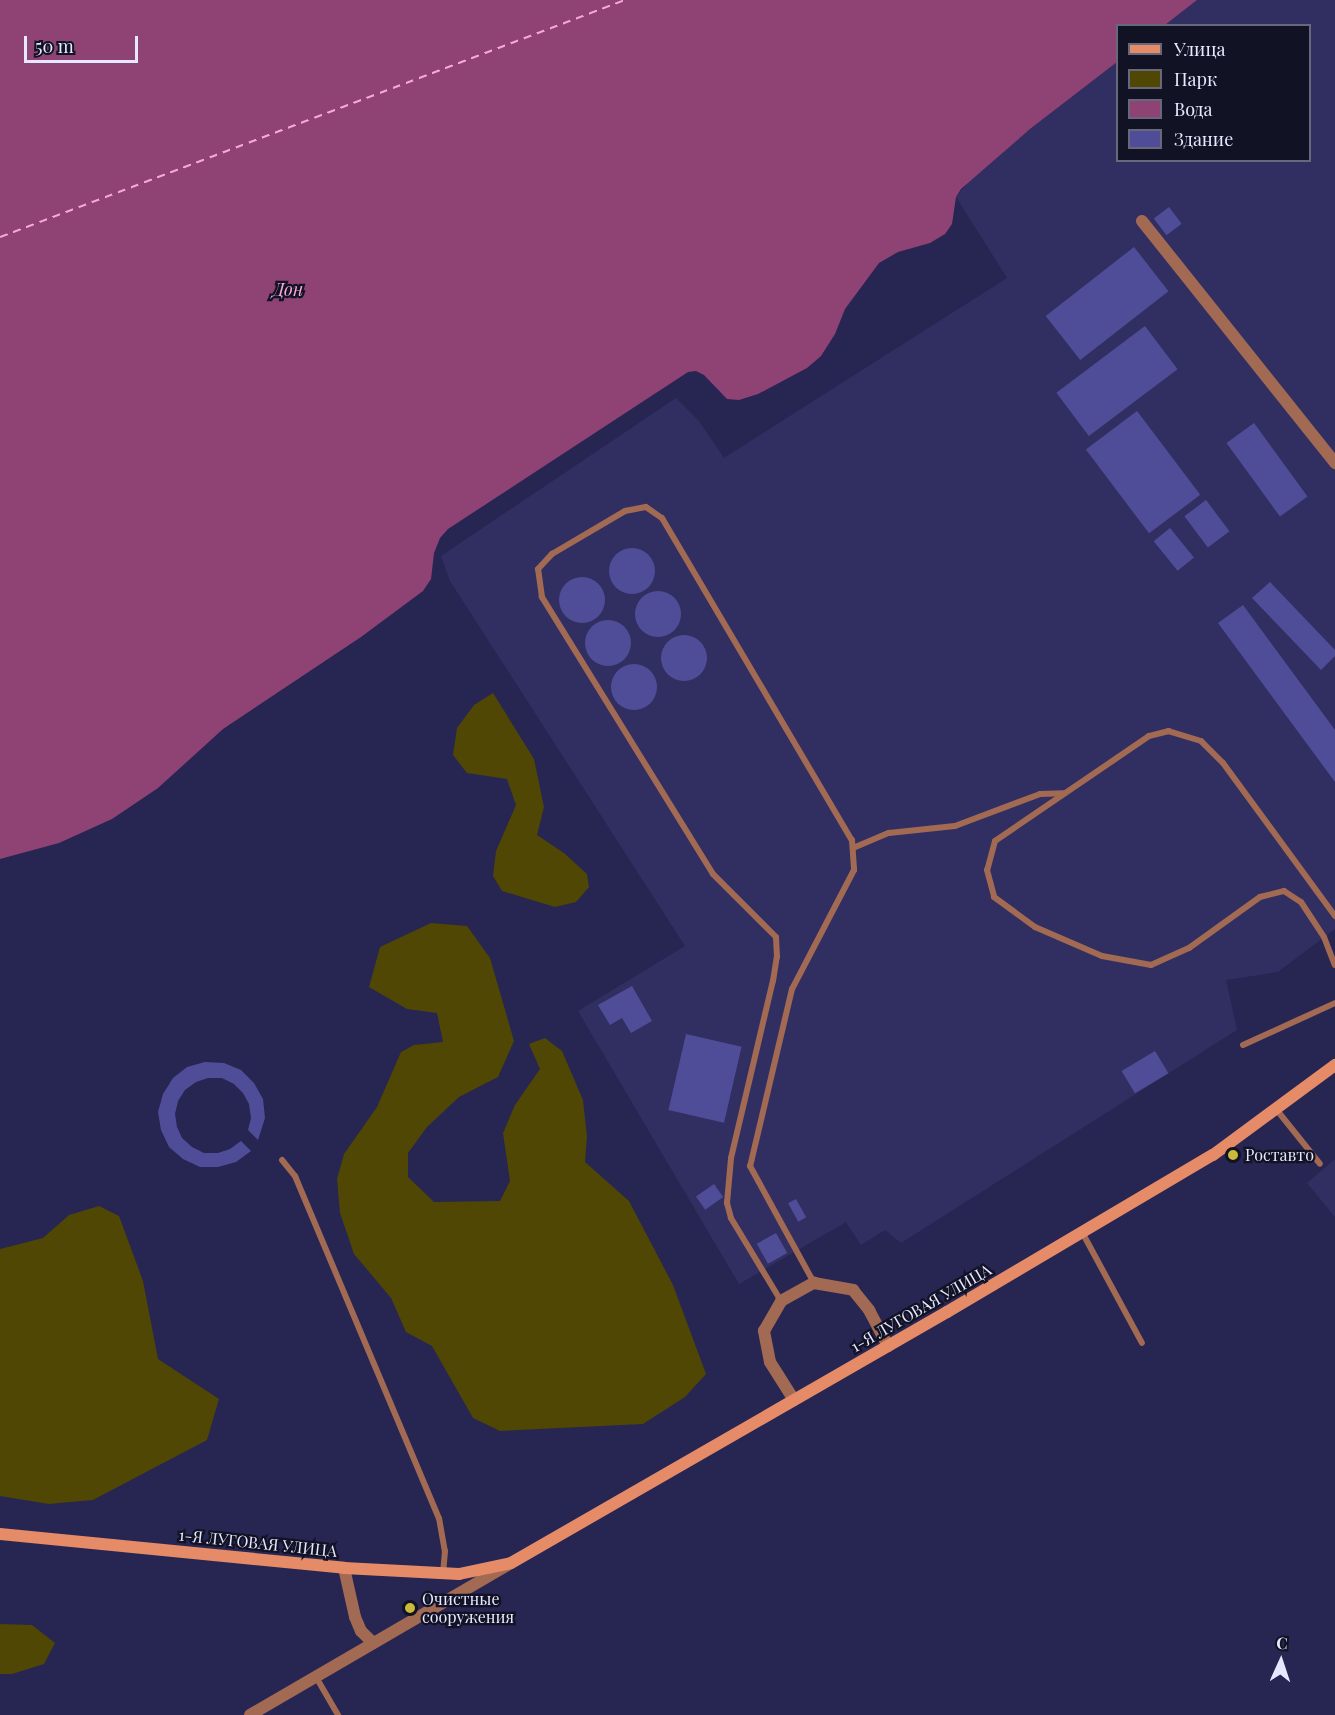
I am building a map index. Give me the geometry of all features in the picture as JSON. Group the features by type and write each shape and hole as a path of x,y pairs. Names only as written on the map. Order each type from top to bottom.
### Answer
{"main road":[{"name":"1-Я ЛУГОВАЯ УЛИЦА","path":"0,1534 344,1568 443,1573 484,1570 511,1563 888,1346 1213,1155 1335,1065"}],"street":[{"path":"1142,221 1335,463"},
{"path":"794,1400 771,1362 764,1331 781,1301 814,1283 853,1290 869,1310 888,1346"},
{"name":"1-Я ЛУГОВАЯ УЛИЦА","path":"250,1715 511,1563"},
{"path":"344,1568 355,1617 361,1630 373,1643"}],"lane":[{"path":"781,1301 731,1218 728,1203 731,1158 773,981 777,957 776,937 713,873 542,597 538,569 552,554 625,511 646,507 662,518 852,840 854,870 792,989 750,1166 814,1283"},
{"path":"1335,916 1223,763 1201,741 1169,731 1149,736 995,841 987,870 994,897 1035,927 1102,956 1150,965 1189,948 1260,897 1284,891 1301,902 1324,937 1335,965"},
{"path":"852,849 889,833 955,826 1040,794 1065,793"},
{"path":"1243,1045 1335,1003"},
{"path":"1275,1109 1320,1164"},
{"path":"282,1160 294,1176 439,1518 445,1551 443,1573"},
{"path":"1083,1232 1142,1343"},
{"path":"316,1677 338,1715"}],"shaded area":[{"path":"1197,0 1335,0 1335,929 1278,972 1226,980 1237,1030 901,1243 885,1230 861,1245 846,1222 739,1284 578,1011 685,946 450,581 441,556 676,398 699,421 724,458 1007,278 956,197 971,179 1030,129 1116,63 1116,162 1311,162 1311,24 1166,24"},
{"path":"1335,1159 1335,1217 1307,1183"}],"green space":[{"path":"493,693 534,759 544,807 537,835 564,853 587,874 589,887 576,902 555,907 502,891 493,876 496,851 516,805 507,779 467,773 453,755 457,728 474,705"},
{"path":"431,923 467,926 490,958 514,1041 498,1077 459,1097 427,1127 408,1153 408,1177 434,1202 500,1201 510,1181 503,1133 515,1105 540,1069 529,1044 545,1038 562,1051 583,1100 587,1136 585,1162 629,1201 673,1285 706,1374 685,1397 643,1424 500,1431 473,1418 432,1346 406,1332 391,1298 354,1254 340,1213 337,1179 344,1154 377,1107 401,1052 414,1045 443,1042 437,1013 407,1009 369,987 380,947"},
{"path":"99,1206 119,1216 143,1281 158,1359 219,1399 207,1440 93,1500 49,1504 0,1496 0,1249 43,1238 69,1215"},
{"path":"0,1624 32,1625 55,1643 44,1664 12,1674 0,1674"}],"water":[{"name":"Дон","path":"0,0 1197,0 1166,24 1116,24 1116,63 1030,129 961,189 956,197 952,224 945,234 930,243 898,252 879,263 845,309 835,334 821,356 807,368 758,394 739,400 727,399 704,375 696,371 688,372 448,529 440,538 434,553 431,579 423,591 361,637 223,729 158,788 112,819 59,843 0,859"}],"building":[{"path":"1169,207 1182,224 1166,235 1154,218"},
{"path":"1134,247 1168,291 1080,360 1046,316"},
{"path":"1145,326 1177,369 1089,436 1056,393"},
{"path":"1137,411 1200,495 1149,533 1086,450"},
{"path":"1254,423 1307,497 1280,517 1226,443"},
{"path":"1206,500 1229,531 1208,547 1184,516"},
{"path":"1170,528 1194,558 1178,571 1154,541"},
{"path":"632,548 648,555 655,571 648,587 632,594 616,587 609,571 616,555"},
{"path":"582,577 598,584 605,600 598,616 582,623 566,616 559,600 566,584"},
{"path":"1270,582 1335,650 1335,656 1321,670 1252,598"},
{"path":"658,591 674,598 681,614 674,630 658,637 642,630 635,614 642,598"},
{"path":"1243,605 1335,730 1335,782 1218,623"},
{"path":"608,620 624,627 631,643 624,659 608,666 592,659 585,643 592,627"},
{"path":"684,635 700,642 707,658 700,674 684,681 668,674 661,658 668,642"},
{"path":"634,664 650,671 657,687 650,703 634,710 618,703 611,687 618,671"},
{"path":"632,986 652,1021 631,1033 622,1018 610,1025 598,1005"},
{"path":"686,1034 742,1047 724,1123 668,1110"},
{"path":"1155,1051 1168,1073 1135,1093 1122,1071"},
{"path":"205,1062 224,1063 241,1070 254,1083 263,1099 265,1118 258,1140 248,1130 251,1118 249,1104 234,1084 222,1078 208,1078 196,1082 185,1090 178,1101 175,1114 182,1138 192,1147 204,1153 218,1153 230,1149 241,1141 251,1151 236,1162 218,1167 200,1167 183,1159 169,1147 161,1130 158,1112 163,1094 173,1078 187,1067"},
{"path":"714,1184 723,1197 705,1210 696,1197"},
{"path":"796,1199 806,1217 798,1222 788,1203"},
{"path":"776,1233 787,1253 768,1264 757,1244"}],"ferry route":[{"path":"0,237 625,0"}],"place":[{"name":"Роставто","path":"1233,1155"},
{"name":"Очистные сооружения","path":"410,1608"}]}
